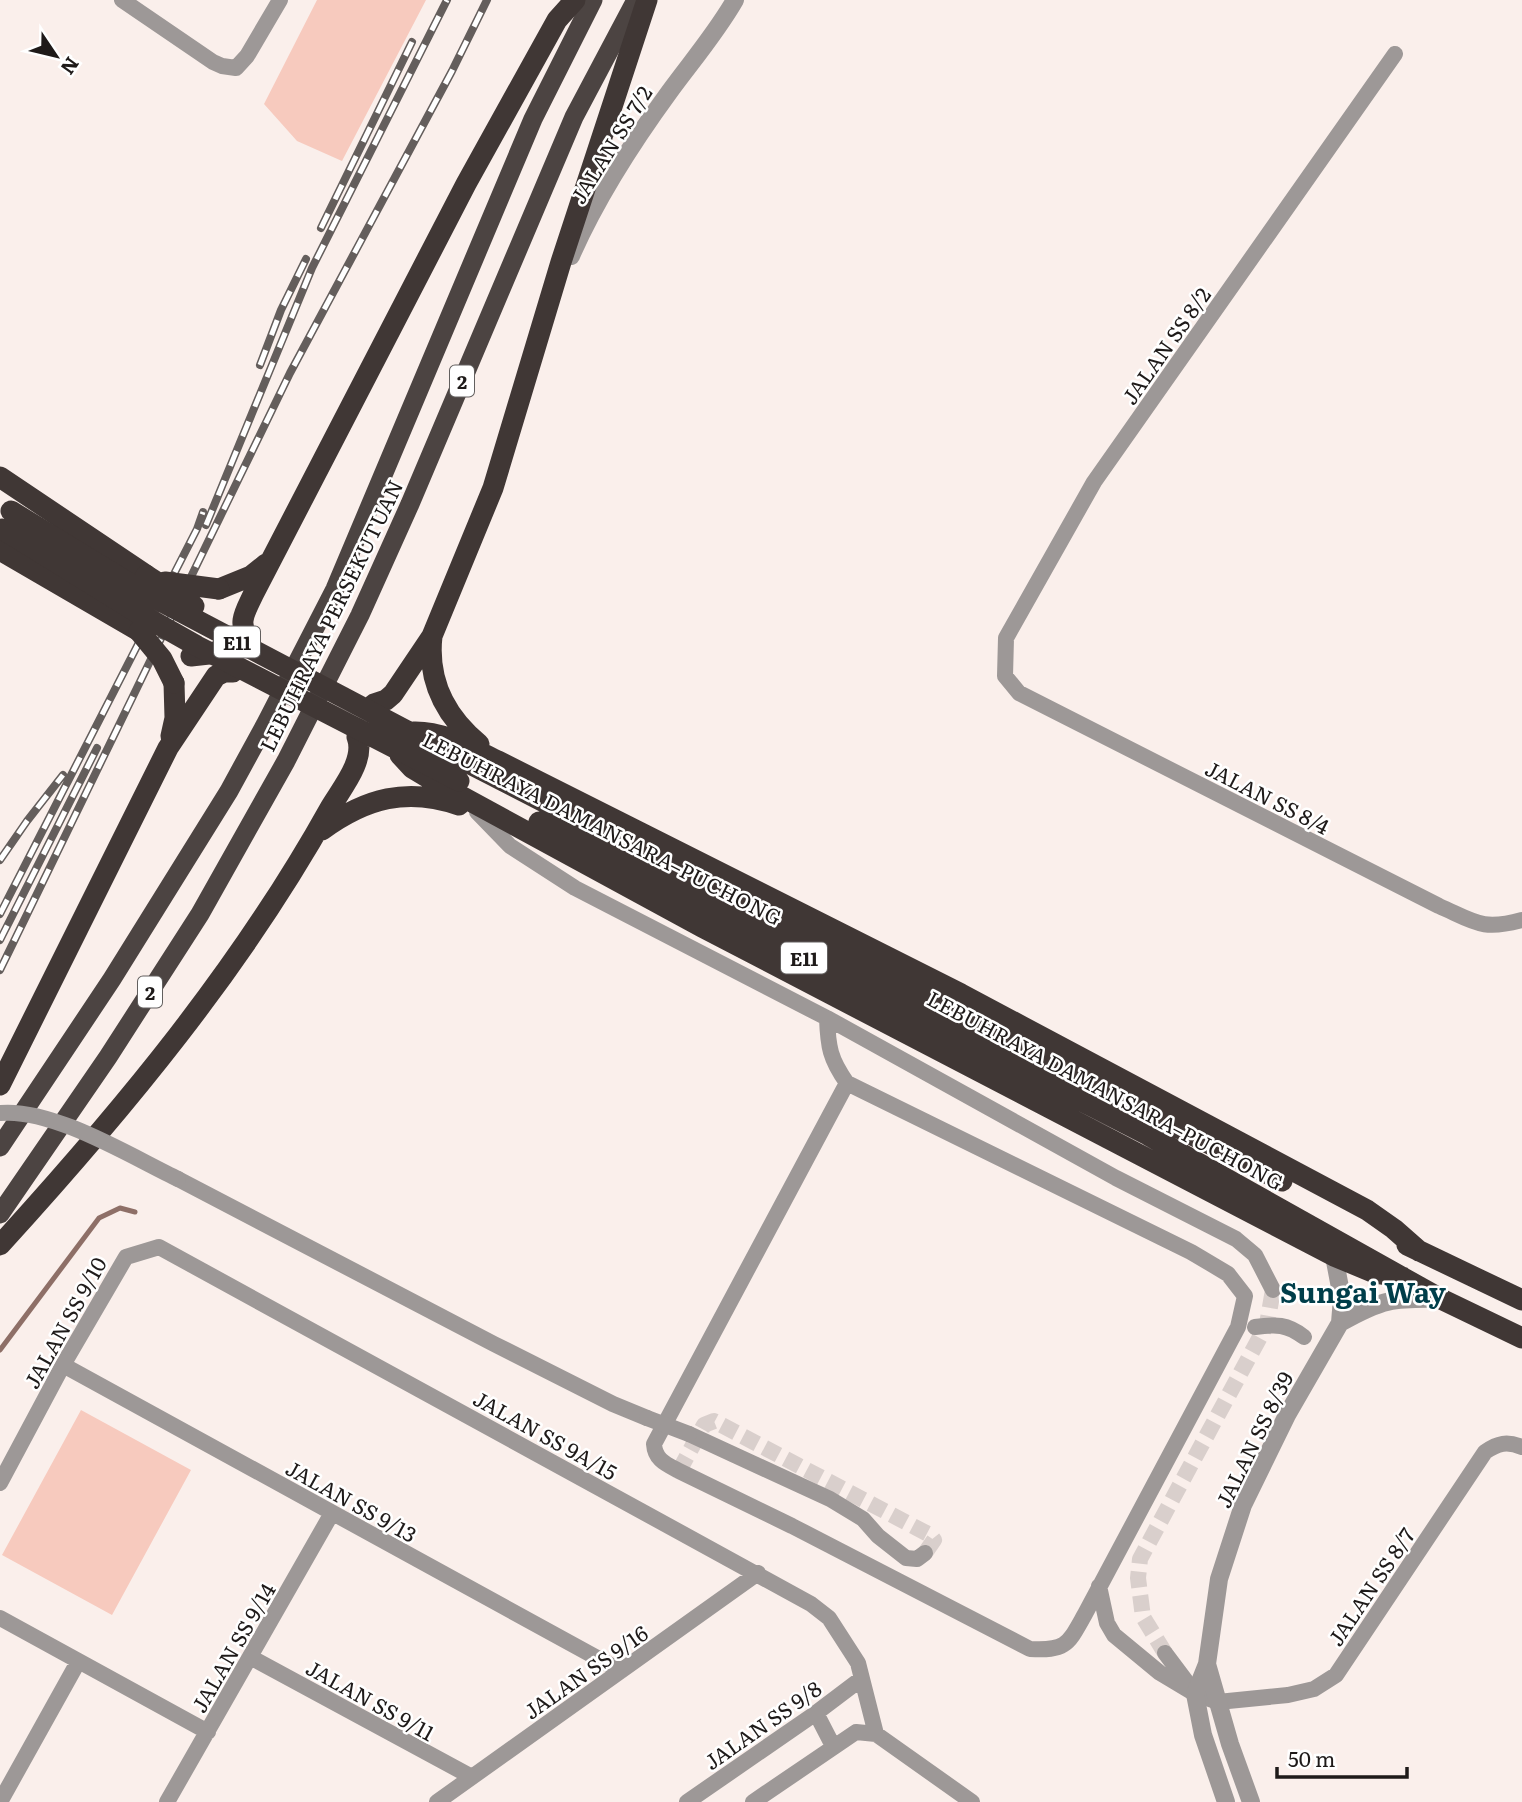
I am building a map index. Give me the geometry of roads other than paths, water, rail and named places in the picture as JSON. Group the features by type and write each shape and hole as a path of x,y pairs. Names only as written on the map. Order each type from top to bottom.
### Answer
{"highway":[{"path":"575,0 557,20 466,184 272,559 242,621 242,631 249,640 374,704 401,757 412,768 702,927 1334,1256 1375,1273 1402,1277"},
{"name":"LEBUHRAYA PERSEKUTUAN","path":"0,1147 147,923 229,791 271,713 335,589 533,119 593,0"},
{"name":"LEBUHRAYA PERSEKUTUAN","path":"0,1214 108,1057 200,914 286,761 360,615 410,504 574,117 636,0"},
{"path":"374,704 386,701 393,694 432,636 493,488 542,323 647,0"},
{"path":"0,477 202,612 211,620 225,649 225,674 168,748 0,1085"},
{"name":"LEBUHRAYA DAMANSARA–PUCHONG","path":"0,504 147,594 226,637 1153,1126 1402,1277 1522,1338"},
{"name":"LEBUHRAYA DAMANSARA–PUCHONG","path":"0,528 197,646 1153,1126 1522,1300"},
{"path":"0,550 134,628 191,656 200,656 249,640"},
{"path":"149,577 178,585 219,589 251,576 272,559"},
{"path":"134,628 162,659 174,683 175,718 168,748"},
{"path":"432,636 431,668 436,689 446,709 472,739 498,761"},
{"path":"225,674 357,737 412,732 432,733 453,739 961,994 1367,1210 1394,1228 1419,1251"},
{"path":"0,1245 135,1092 236,958 316,835 352,770 360,754 357,737"},
{"path":"316,835 346,813 374,802 402,796 438,798 520,827"}],"street":[{"path":"122,0 213,62 236,68 242,63 280,0"},
{"name":"JALAN SS 7/2","path":"542,323 579,239 616,169 721,24 735,0"},
{"name":"JALAN SS 8/2","path":"1006,676 1006,638 1094,482 1395,54"},
{"name":"JALAN SS 8/4","path":"1006,676 1019,693 1439,906 1483,925 1500,926 1522,920"},
{"path":"477,812 510,846 575,888 827,1018 1116,1178 1236,1240 1255,1255 1273,1290"},
{"path":"827,1018 828,1045 834,1065 847,1083 1191,1252 1228,1274 1245,1296 1238,1327 1085,1614 1069,1641 1053,1650 1030,1649 679,1471 661,1461 654,1453 654,1444 847,1083"},
{"path":"0,1113 39,1117 79,1131 178,1179 613,1404 690,1434 830,1499 863,1519 906,1558 917,1559 925,1553"},
{"name":"JALAN SS 9A/15","path":"125,1257 159,1247 811,1604 829,1618 858,1663 876,1734"},
{"name":"JALAN SS 8/39","path":"1195,1694 1207,1664 1219,1579 1243,1505 1287,1415 1340,1324 1342,1298 1334,1256"},
{"name":"JALAN SS 9/10","path":"0,1483 125,1257"},
{"name":"JALAN SS 8/39","path":"1340,1324 1369,1306 1386,1301 1441,1299"},
{"path":"1238,1327 1277,1323 1292,1328 1325,1350"},
{"name":"JALAN SS 9/13","path":"63,1366 621,1671"},
{"name":"JALAN SS 8/7","path":"1218,1702 1287,1696 1314,1689 1336,1675 1485,1451 1497,1444 1511,1443 1522,1447"},
{"name":"JALAN SS 9/14","path":"172,1800 208,1731 332,1513"},
{"name":"JALAN SS 9/16","path":"438,1802 758,1573"},
{"path":"1099,1586 1111,1629"},
{"path":"1085,1614 1111,1629 1160,1673 1195,1694 1218,1702"},
{"path":"0,1618 208,1731"},
{"path":"1165,1653 1195,1694 1203,1735 1226,1802"},
{"name":"JALAN SS 9/11","path":"250,1657 472,1777"},
{"path":"0,1802 78,1662"},
{"name":"JALAN SS 8/39","path":"1207,1664 1230,1744 1251,1802"},
{"name":"JALAN SS 9/8","path":"687,1802 861,1679"},
{"path":"816,1713 833,1745"},
{"path":"753,1802 833,1745 856,1732 876,1734 972,1802"}],"waterway":[{"name":"Sungai Way","path":"0,1350 99,1218 120,1208 135,1212"}],"tunnel":[{"path":"1165,1653 1143,1617 1138,1578 1140,1559 1267,1324 1273,1290"},
{"path":"679,1471 704,1425 714,1421 930,1535 934,1540 925,1553"}],"railway":[{"path":"206,525 312,268 447,0"},
{"path":"0,970 290,373 452,71 487,0"},
{"path":"321,228 412,42"},
{"path":"260,365 281,310 306,259"},
{"path":"0,914 197,529 203,512"},
{"path":"0,940 97,748"},
{"path":"0,860 63,775"}],"district":[{"name":"Sungai Way","path":"1363,1291"}]}
